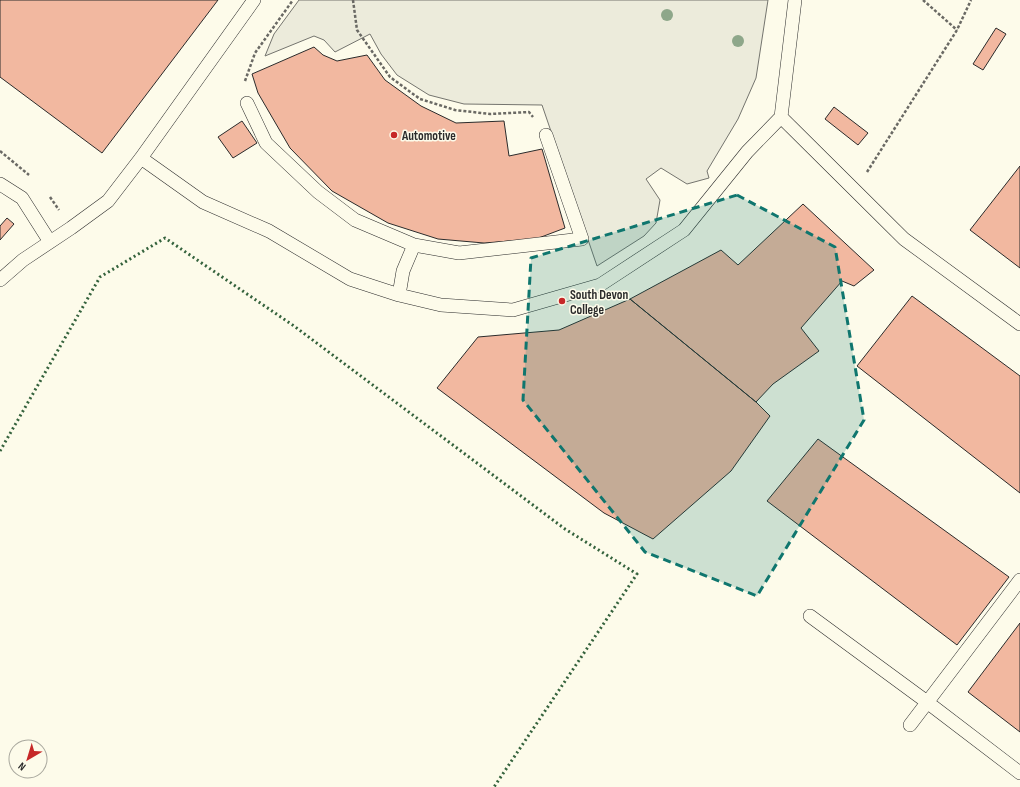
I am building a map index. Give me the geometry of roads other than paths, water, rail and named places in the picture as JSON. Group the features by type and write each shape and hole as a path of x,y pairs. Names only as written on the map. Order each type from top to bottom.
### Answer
{"lane":[{"path":"0,280 23,260 108,201 142,158 254,0"},
{"path":"142,158 203,202 269,231 350,279 399,295 441,305 513,310 600,285 684,230 747,152 781,117 795,0"},
{"path":"247,103 266,143 318,192 355,220 414,246 459,253 582,239 546,135"},
{"path":"781,117 904,239 1020,324"},
{"path":"0,184 22,198 50,242"},
{"path":"399,295 403,271 414,246"},
{"path":"910,725 1020,580"},
{"path":"810,616 1020,773"}],"place":[{"name":"Automotive","path":"394,135"},
{"name":"South Devon College","path":"562,301"}]}
